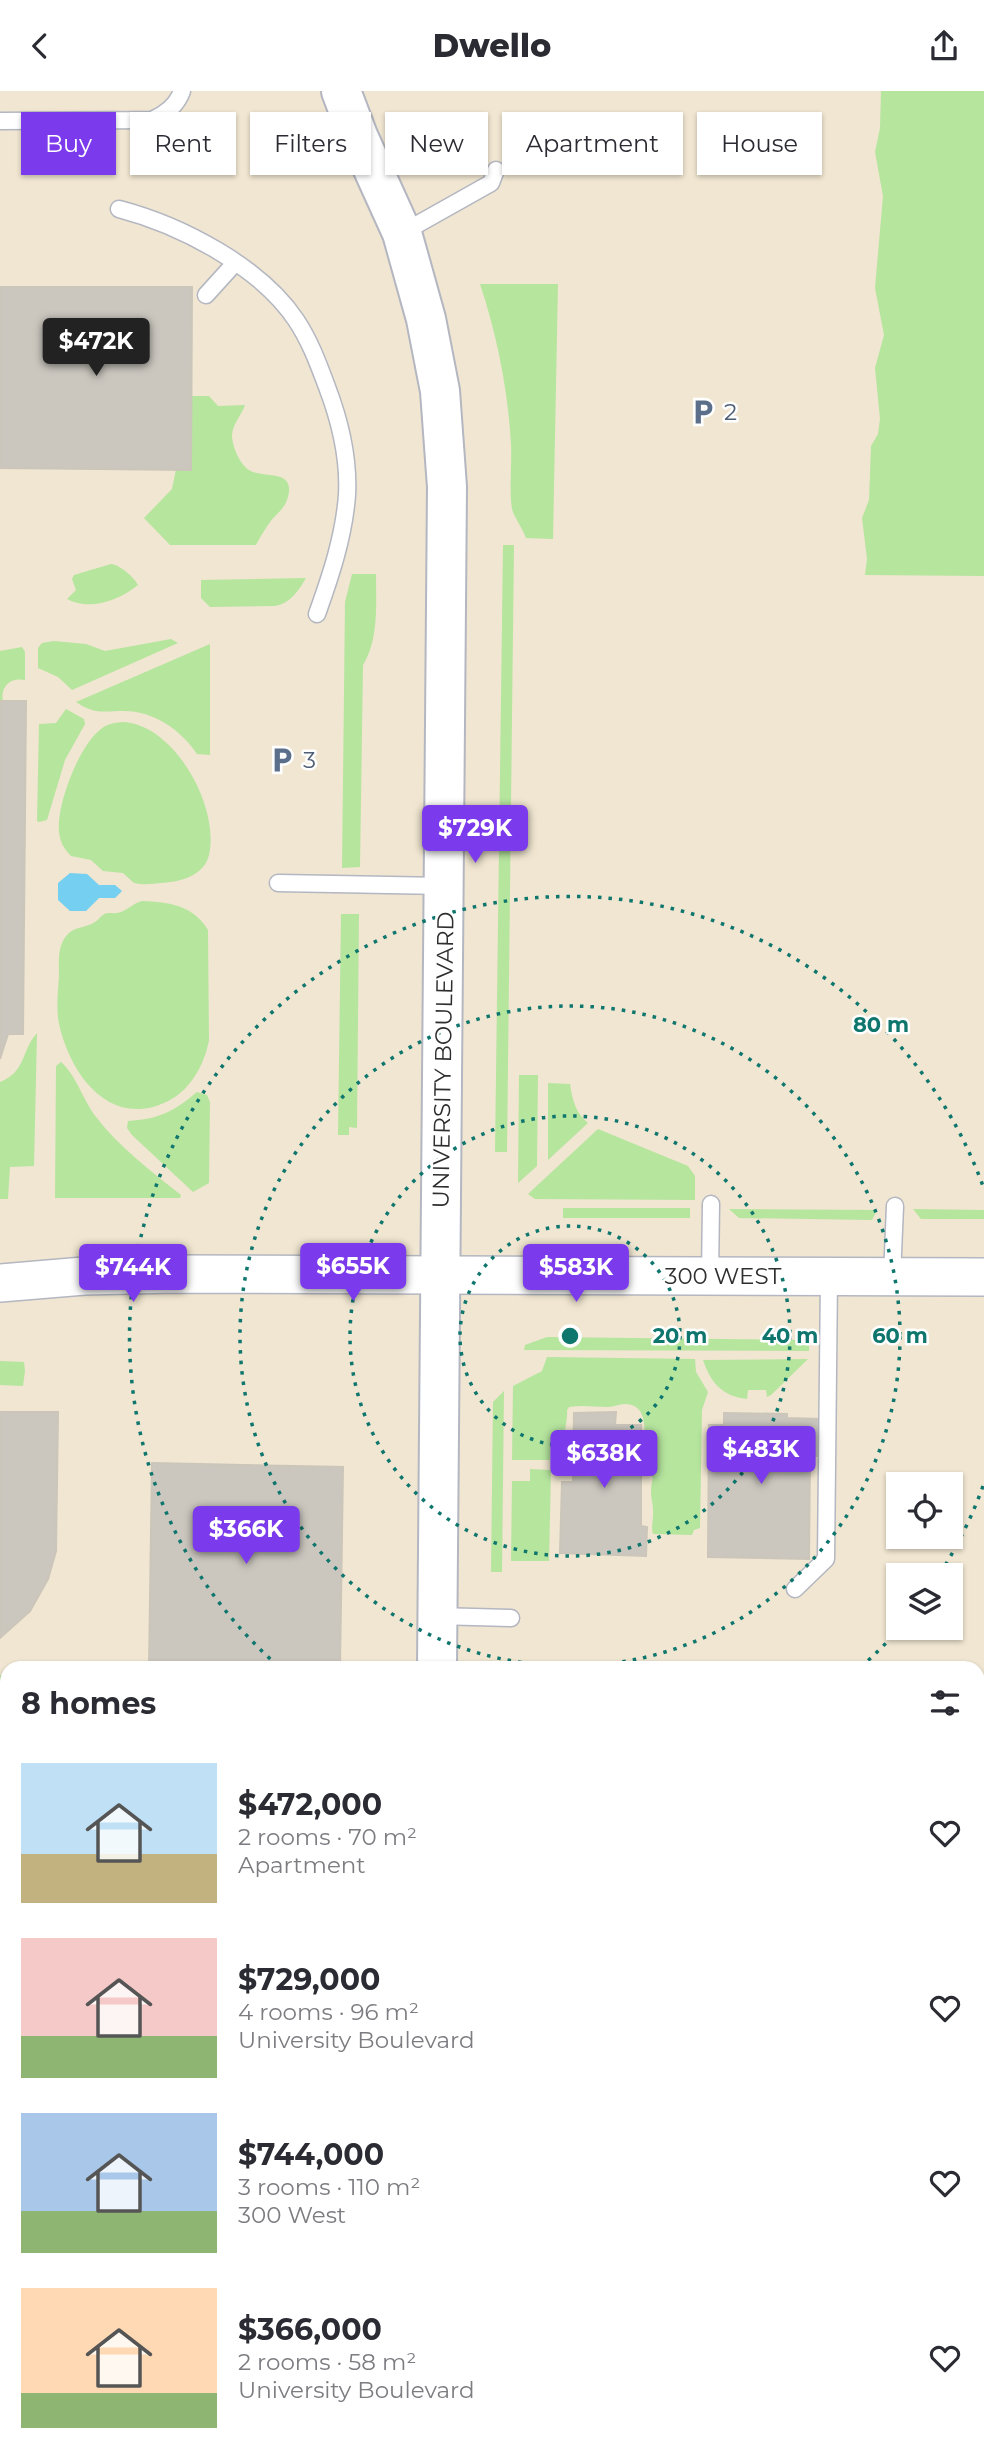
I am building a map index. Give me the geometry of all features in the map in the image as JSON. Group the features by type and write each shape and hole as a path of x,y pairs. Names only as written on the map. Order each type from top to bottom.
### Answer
{"main road":[{"name":"UNIVERSITY BOULEVARD","path":"341,91 358,137 401,233 426,319 440,391 447,487 437,1661"}],"street":[{"name":"300 WEST","path":"0,1283 84,1276 176,1274 984,1277"}],"lane":[{"path":"0,121 152,120 173,106 182,91"},
{"path":"401,233 491,183 495,170"},
{"path":"119,208 177,229 235,263 273,293 294,317 310,344 337,413 346,455 347,494 342,533 317,614"},
{"path":"205,295 235,263"},
{"path":"278,883 445,886"},
{"path":"710,1276 712,1204"},
{"path":"892,1277 895,1206"},
{"path":"794,1589 826,1559 829,1277"},
{"path":"437,1616 511,1618"}],"shaded area":[{"path":"0,91 984,91 984,1661 0,1661"}],"green space":[{"path":"881,91 984,91 984,576 865,575 867,559 862,518 869,500 871,446 878,434 880,419 875,368 884,335 875,288 883,196 875,152 880,128"},
{"path":"480,284 558,284 553,539 526,538 512,509 507,403 492,323"},
{"path":"191,396 209,396 218,406 245,405 232,435 238,456 249,470 280,477 288,484 286,503 256,545 170,545 144,518 172,489"},
{"path":"503,545 514,545 507,1152 495,1152"},
{"path":"111,564 126,572 138,585 122,596 104,603 85,604 67,599 76,590 72,579 74,575"},
{"path":"352,574 376,574 376,609 372,644 363,665 360,867 342,868 345,602"},
{"path":"306,578 290,599 275,606 210,607 201,598 201,580"},
{"path":"171,639 178,643 72,690 58,677 38,668 38,648 42,643 54,641 86,644 105,651"},
{"path":"210,644 210,755 197,754 175,730 146,714 94,711 76,702"},
{"path":"22,647 25,652 25,680 11,681 3,691 3,701 0,701 0,651"},
{"path":"66,709 84,719 85,724 65,760 47,820 39,822 39,724 56,723"},
{"path":"122,722 141,726 159,736 189,771 200,792 211,836 209,855 202,868 190,877 168,882 134,883 123,873 103,871 91,860 71,856 61,842 61,807 77,762 101,729"},
{"path":"142,901 162,902 188,910 208,930 209,1040 196,1075 178,1095 149,1108 130,1109 113,1104 97,1093 73,1063 58,1018 59,960 60,949 70,932 92,924 102,915 121,912"},
{"path":"341,914 359,914 357,1128 349,1127 349,1135 338,1135"},
{"path":"37,1033 34,1166 10,1167 8,1199 0,1199 0,1082 15,1073"},
{"path":"61,1062 105,1128 181,1195 180,1198 55,1198 56,1066"},
{"path":"519,1075 538,1075 537,1166 518,1183"},
{"path":"548,1083 570,1084 575,1106 588,1123 548,1160"},
{"path":"197,1092 207,1095 210,1102 209,1183 193,1192 127,1128 128,1121 165,1113"},
{"path":"598,1129 688,1166 695,1176 695,1200 535,1199 528,1194"},
{"path":"563,1208 690,1208 690,1218 563,1218"},
{"path":"729,1209 877,1210 872,1220 739,1218"},
{"path":"913,1209 984,1210 984,1219 921,1219"},
{"path":"547,1337 809,1340 809,1351 524,1350 525,1345"},
{"path":"547,1357 695,1359 696,1372 708,1392 702,1410 700,1528 694,1530 692,1535 653,1534 652,1448 644,1447 644,1420 638,1408 632,1405 569,1407 562,1442 550,1449 550,1460 512,1460 513,1386 542,1371"},
{"path":"808,1359 771,1395 767,1397 766,1390 748,1390 747,1399 731,1395 719,1387 703,1360"},
{"path":"0,1361 24,1362 23,1386 0,1385"},
{"path":"504,1391 502,1572 491,1572 493,1402"},
{"path":"530,1469 551,1470 549,1561 511,1561 512,1481 530,1481"}],"water":[{"path":"70,873 87,874 99,885 115,885 122,891 115,898 99,898 86,911 70,911 58,900 58,883"}],"building":[{"path":"0,287 192,287 191,470 0,468"},
{"path":"0,701 26,701 23,1034 8,1034 0,1059"},
{"path":"0,1412 58,1412 56,1551 48,1579 30,1611 0,1638"},
{"path":"616,1412 615,1425 641,1425 641,1526 647,1527 646,1556 560,1553 562,1482 573,1482 574,1413"},
{"path":"724,1413 787,1414 787,1418 820,1419 819,1456 810,1456 809,1559 708,1557 709,1425 724,1425"},
{"path":"152,1463 343,1467 340,1661 149,1661"}],"place":[{"name":"2","path":"703,412"},
{"name":"3","path":"282,760"}]}
